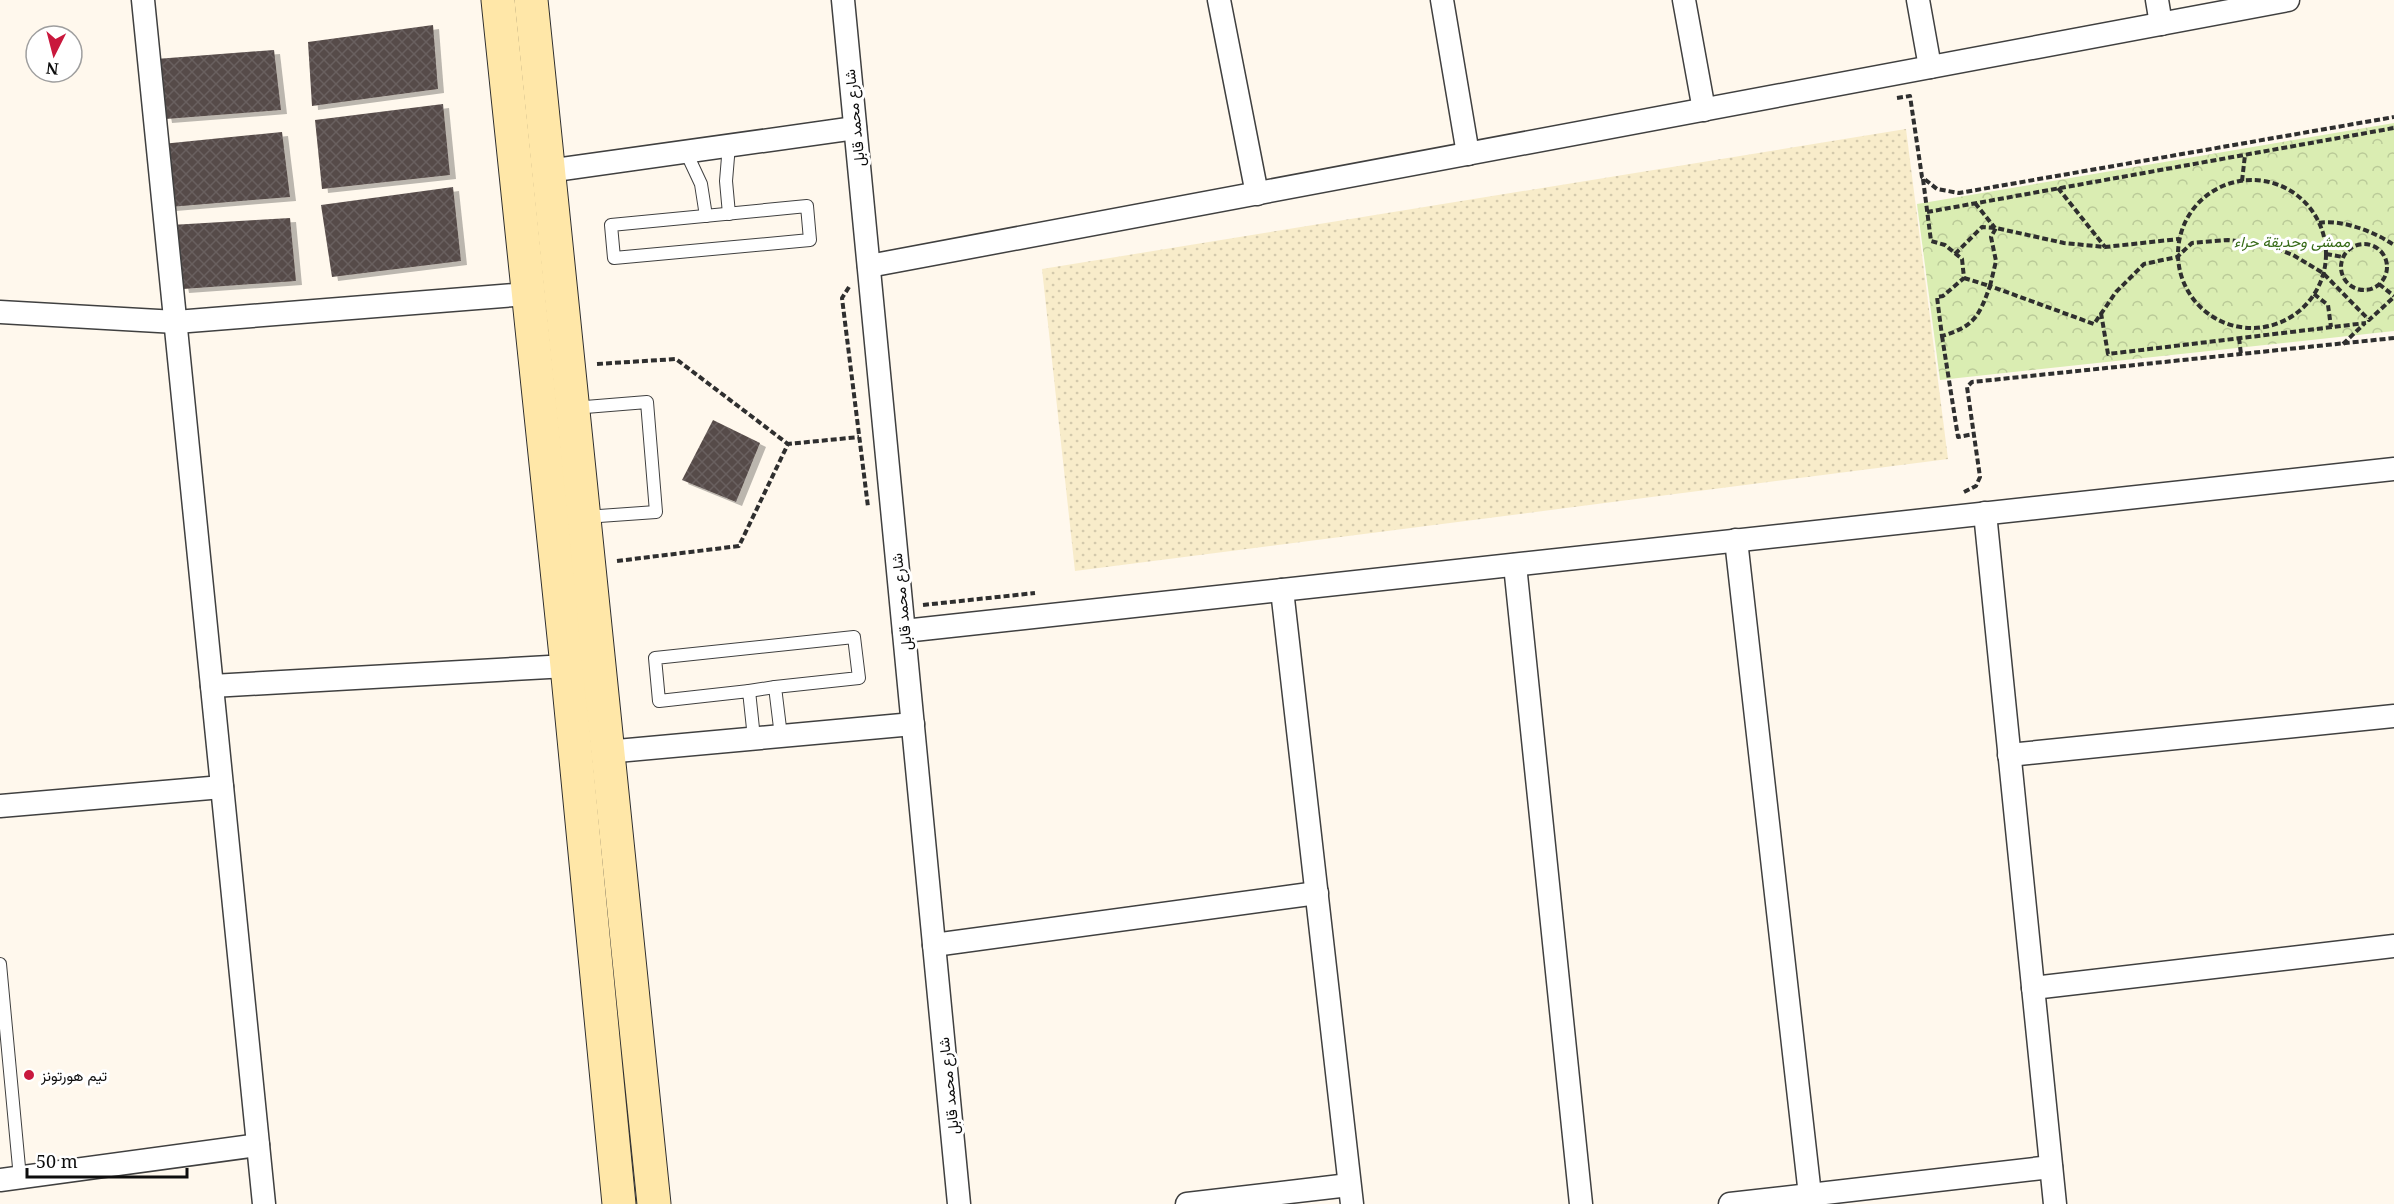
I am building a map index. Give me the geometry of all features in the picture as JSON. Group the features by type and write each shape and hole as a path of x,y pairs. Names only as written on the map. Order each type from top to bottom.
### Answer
{"street":[{"path":"143,0 264,1204"},
{"path":"498,0 567,666 619,1204"},
{"path":"531,0 606,752 654,1204"},
{"name":"شارع محمد قابل","path":"843,0 959,1204"},
{"path":"1219,0 1257,194"},
{"path":"1442,0 1468,154"},
{"path":"1684,0 1704,110"},
{"path":"1918,0 1930,67"},
{"path":"2157,0 2162,24"},
{"path":"869,266 2288,0"},
{"path":"548,171 855,128"},
{"path":"0,312 176,322 527,294"},
{"path":"904,631 2394,469"},
{"path":"1985,513 2055,1204"},
{"path":"1736,540 1810,1195"},
{"path":"1515,565 1581,1204"},
{"path":"1187,1204 1351,1194 1282,590"},
{"path":"212,686 567,666"},
{"path":"2009,755 2394,716"},
{"path":"606,752 913,724"},
{"path":"0,806 222,788"},
{"path":"934,945 1317,893"},
{"path":"2033,988 2394,946"},
{"path":"10,1179 258,1145"},
{"path":"1730,1204 2051,1167"}],"lane":[{"path":"729,145 726,181 729,214"},
{"path":"686,152 701,183 706,216"},
{"path":"807,206 810,240 614,258 611,225 729,214 807,206"},
{"path":"572,408 647,402 656,512 583,517"},
{"path":"854,637 859,678 775,687 659,701 655,658 854,637"},
{"path":"775,687 781,736"},
{"path":"749,691 754,738"},
{"path":"0,964 10,1179"}],"path":[{"path":"1886,100 1910,96 1930,241 1945,245 1962,259 1964,278"},
{"path":"1923,178 1937,189 1959,193 2394,117"},
{"path":"1927,212 2394,128"},
{"path":"2242,181 2245,155"},
{"path":"2253,179 2277,183 2299,195 2315,213 2319,223 2325,236 2326,254 2320,284 2307,305 2287,320 2263,328 2238,327 2214,318 2195,303 2182,281 2177,257 2180,233 2191,211 2207,194 2229,183 2253,179"},
{"path":"2058,188 2105,248"},
{"path":"1975,203 1996,228"},
{"path":"2319,223 2327,222 2356,228 2394,245"},
{"path":"1955,254 1982,227 2064,243 2105,248 2179,239"},
{"path":"1942,336 1964,330 1975,317 1990,286 1996,261 1992,237 1996,228"},
{"path":"1964,278 2094,324 2116,291 2144,264 2177,257 2192,243 2228,240 2264,244 2294,255 2323,273 2368,321"},
{"path":"2367,244 2380,250 2385,256 2387,271 2379,284 2365,290 2350,285 2341,273 2343,257 2352,246 2367,244"},
{"path":"2326,254 2343,257"},
{"path":"1964,278 1944,296 1937,297 1958,437 1974,434"},
{"path":"854,284 849,287 842,298 869,517"},
{"path":"2343,344 2394,297 2379,284"},
{"path":"2314,294 2328,305 2331,327"},
{"path":"2101,314 2108,354 2368,321"},
{"path":"2239,338 2241,354"},
{"path":"1955,493 1976,486 1980,477 1967,387 1972,382 2394,338"},
{"path":"597,364 676,359 788,444 859,437"},
{"path":"617,561 740,546 788,444"}],"shaded area":[{"path":"1906,129 1948,459 1075,571 1042,269"}],"green space":[{"name":"ممشى وحديقة حراء","path":"2394,123 2394,331 1940,380 1917,204"}],"building":[{"path":"433,25 438,89 312,106 308,42"},
{"path":"274,50 281,110 166,119 156,59"},
{"path":"443,104 450,175 322,189 315,120"},
{"path":"282,132 290,197 170,207 162,144"},
{"path":"453,187 461,261 332,277 321,205"},
{"path":"290,218 296,281 183,289 171,225"},
{"path":"713,420 760,443 736,502 682,480"}],"place":[{"name":"تيم هورتونز","path":"29,1075"}]}
